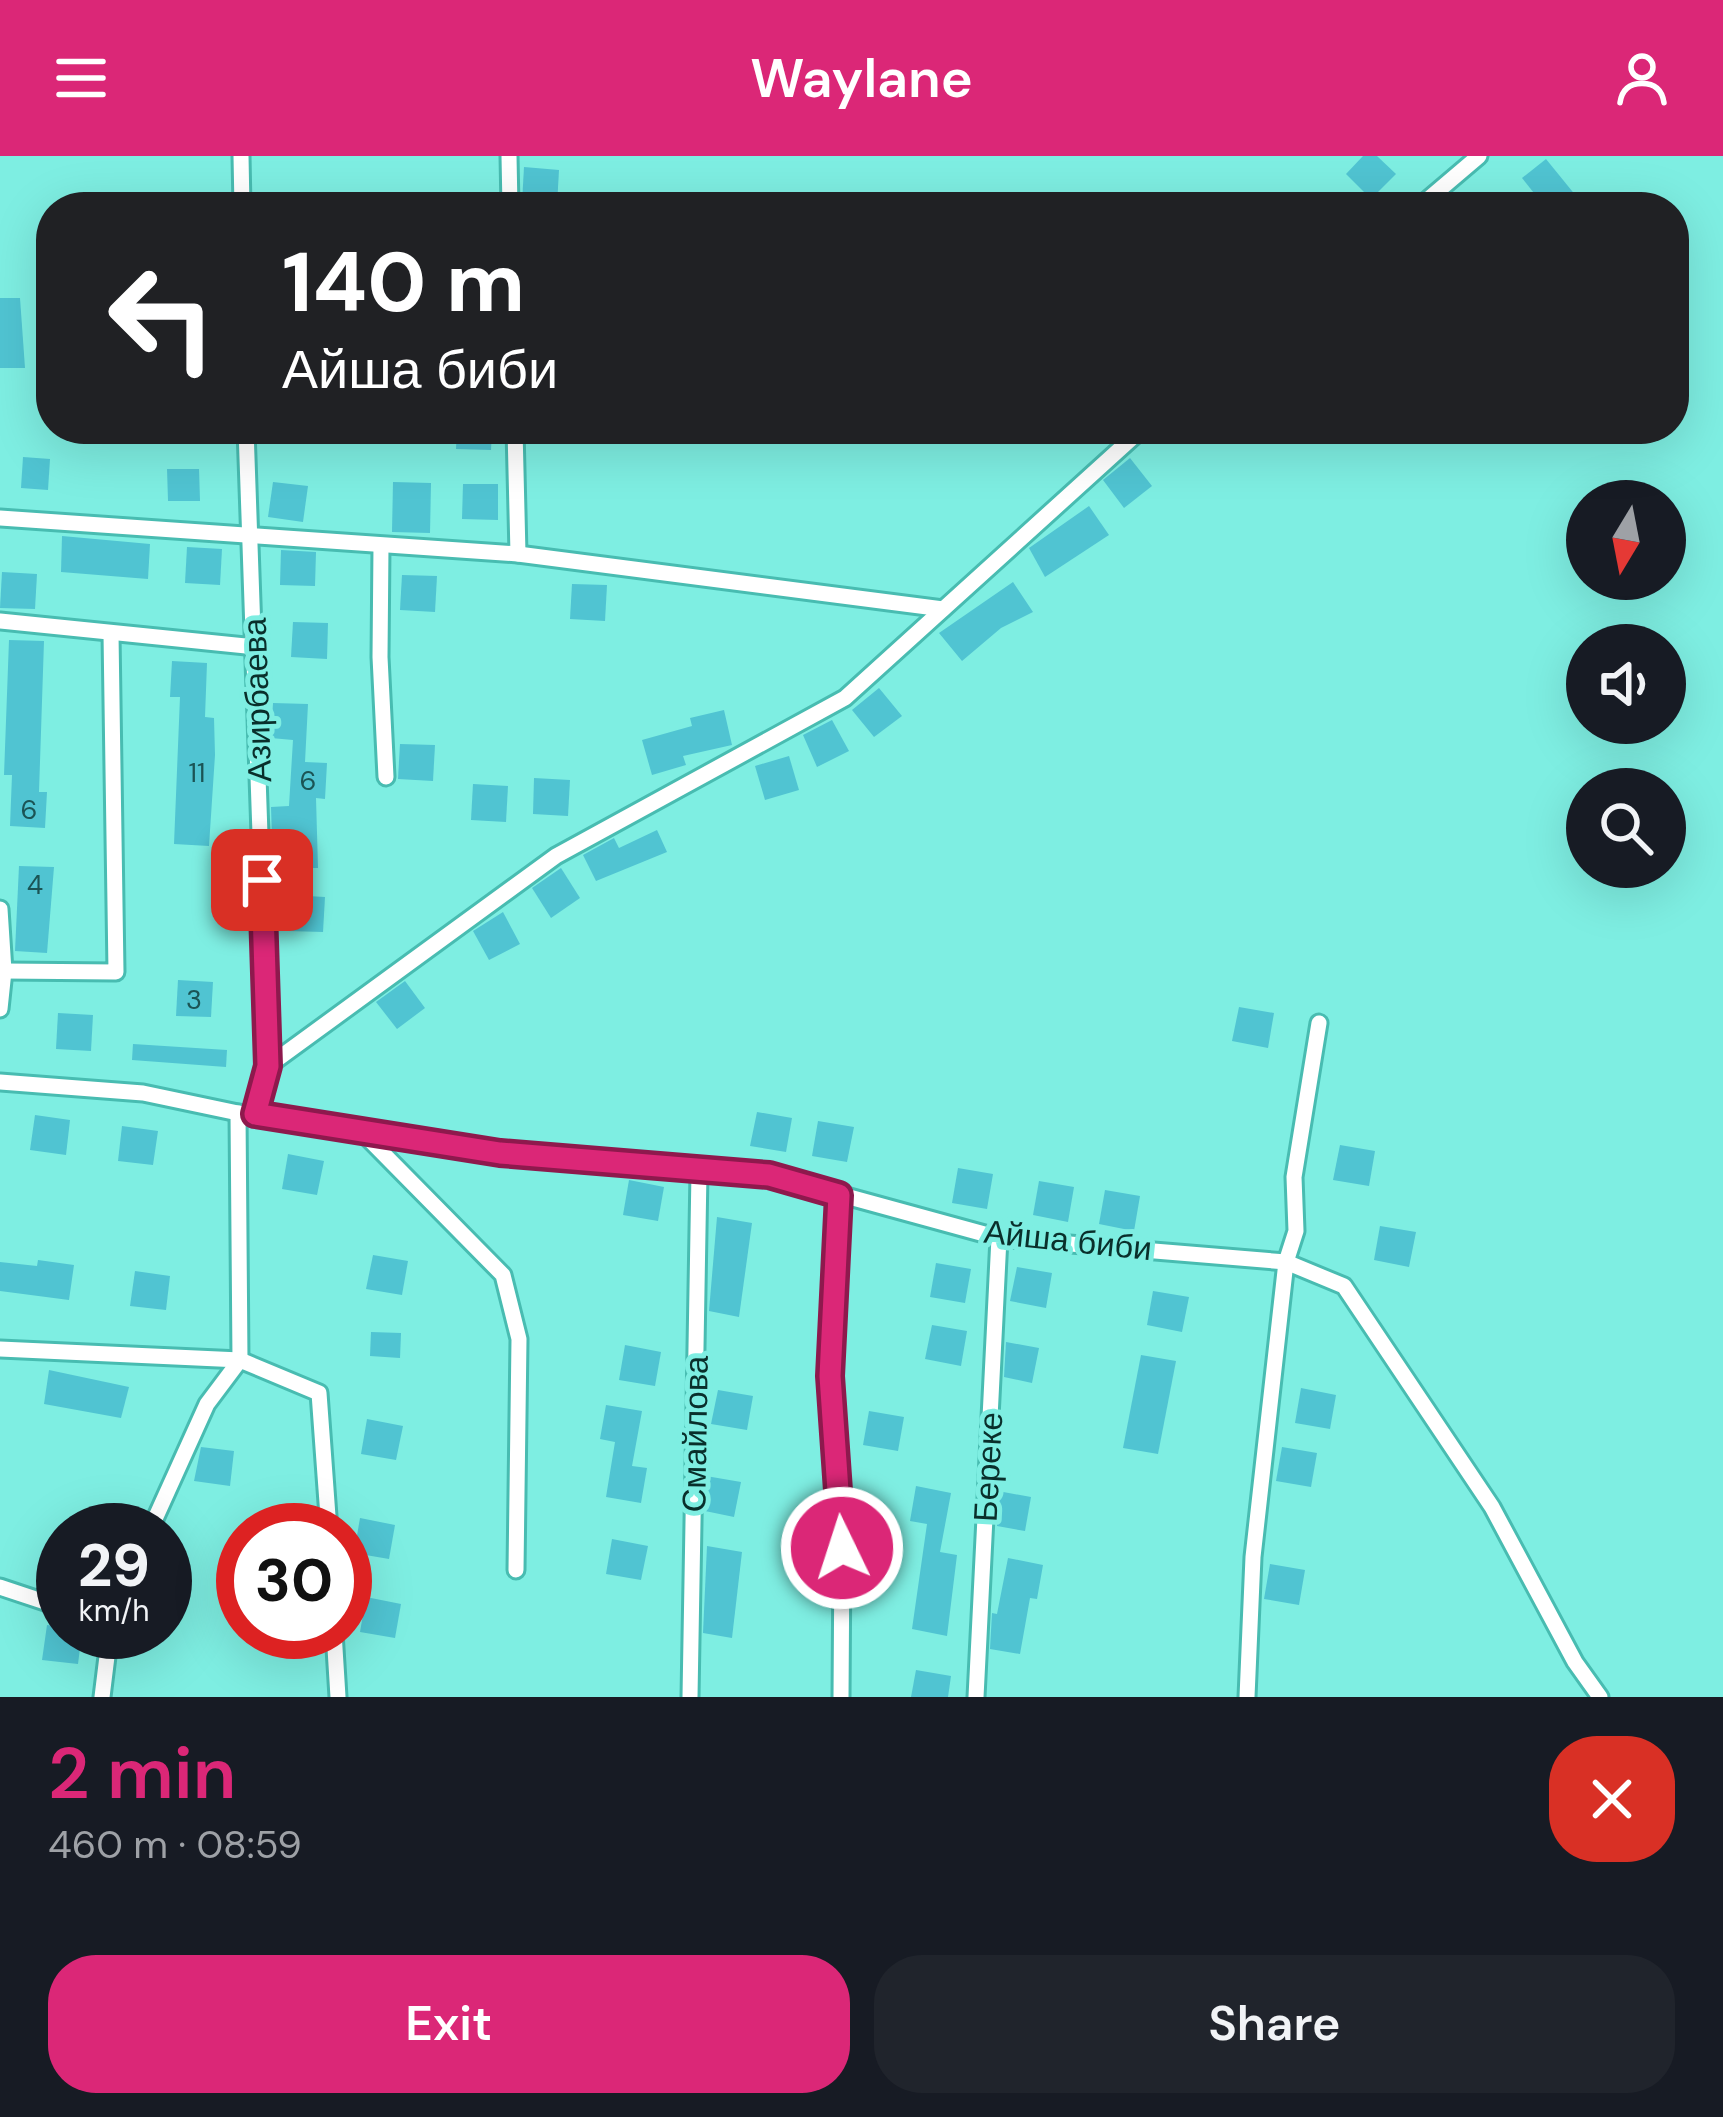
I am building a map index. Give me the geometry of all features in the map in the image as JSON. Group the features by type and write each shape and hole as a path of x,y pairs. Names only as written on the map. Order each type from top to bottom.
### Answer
{"street":[{"path":"241,156 242,192"},
{"path":"508,156 509,192"},
{"path":"1437,192 1479,156"},
{"name":"Азирбаева","path":"240,1360 246,1113 268,1066 247,444"},
{"path":"515,444 518,554"},
{"path":"268,1066 556,856 845,698 1125,444"},
{"path":"0,518 518,554 943,609"},
{"path":"381,546 386,777"},
{"path":"0,622 256,647"},
{"path":"4,970 116,972 111,634"},
{"path":"0,909 4,970 0,1009"},
{"path":"1247,1697 1253,1557 1286,1262 1296,1231 1294,1177 1319,1023"},
{"name":"Айша биби","path":"0,1082 142,1093 500,1153 769,1175 999,1238 1286,1262 1344,1286 1492,1507 1574,1662 1600,1697"},
{"path":"359,1130 503,1275 519,1339 517,1570"},
{"name":"Смайлова","path":"690,1697 699,1172"},
{"path":"839,1195 830,1376 842,1548 841,1697"},
{"name":"Береке","path":"976,1697 999,1238"},
{"path":"0,1349 240,1360 282,1374 320,1393 327,1503"},
{"path":"162,1503 207,1404 240,1360"},
{"path":"0,1587 36,1599"},
{"path":"102,1697 107,1659"},
{"path":"336,1659 338,1697"}],"building":[{"path":"1363,156 1377,156 1396,174 1378,192 1364,192 1346,174"},
{"path":"1546,159 1573,192 1533,192 1522,178"},
{"path":"524,167 559,170 558,192 523,192"},
{"path":"0,298 20,298 25,368 0,368"},
{"path":"456,444 491,444 491,450 456,449"},
{"path":"23,457 50,459 48,490 21,488"},
{"path":"1130,458 1152,486 1124,508 1103,480"},
{"path":"167,469 199,469 200,501 168,501"},
{"path":"273,482 308,486 303,522 268,517"},
{"path":"393,482 431,483 430,533 392,532"},
{"path":"463,484 498,484 498,520 462,519"},
{"path":"1089,506 1109,535 1045,577 1029,548"},
{"path":"62,536 150,544 148,579 61,572"},
{"path":"187,547 222,549 220,585 185,583"},
{"path":"281,550 316,552 315,586 280,585"},
{"path":"2,572 37,574 35,609 0,608"},
{"path":"402,575 437,576 435,612 400,610"},
{"path":"1013,582 1033,612 1001,628 962,661 939,633"},
{"path":"572,584 607,585 605,621 570,619"},
{"path":"293,622 328,623 327,659 291,657"},
{"path":"9,640 44,641 39,792 47,792 45,828 10,826 12,775 4,775"},
{"path":"172,661 207,663 205,717 214,718 215,755 209,846 174,844 180,697 170,697"},
{"path":"879,688 902,716 874,737 852,710"},
{"path":"273,703 308,704 305,762 327,763 325,799 316,798 318,868 284,868 283,837 272,838 271,807 289,806 293,740 271,738"},
{"path":"724,710 732,745 683,756 686,765 652,775 642,740 692,726 690,718"},
{"path":"832,720 849,751 817,767 803,735"},
{"path":"400,744 435,745 433,781 398,779"},
{"path":"789,756 799,790 765,800 755,766"},
{"path":"534,778 570,780 568,816 533,814"},
{"path":"473,784 508,786 506,822 471,820"},
{"path":"657,830 667,852 596,881 583,855 614,838 619,848"},
{"path":"19,866 54,867 47,953 15,951"},
{"path":"561,868 580,898 551,918 532,888"},
{"path":"290,895 325,897 323,932 288,931"},
{"path":"503,912 520,944 489,960 473,931"},
{"path":"178,980 213,982 211,1017 176,1016"},
{"path":"405,981 425,1008 397,1029 376,1002"},
{"path":"1239,1007 1274,1013 1268,1048 1232,1041"},
{"path":"58,1013 93,1015 91,1051 56,1049"},
{"path":"133,1044 227,1050 226,1067 132,1060"},
{"path":"757,1112 792,1118 786,1152 750,1146"},
{"path":"35,1115 70,1120 66,1155 30,1150"},
{"path":"818,1121 854,1127 847,1162 812,1156"},
{"path":"122,1126 158,1131 153,1165 118,1161"},
{"path":"1340,1145 1375,1151 1369,1186 1333,1180"},
{"path":"288,1154 324,1161 317,1195 282,1189"},
{"path":"958,1168 993,1174 987,1209 952,1203"},
{"path":"629,1180 664,1187 658,1221 623,1215"},
{"path":"1039,1181 1074,1187 1068,1222 1033,1215"},
{"path":"1105,1190 1140,1196 1134,1231 1099,1224"},
{"path":"717,1217 752,1223 739,1317 709,1311"},
{"path":"1380,1226 1416,1232 1409,1267 1374,1260"},
{"path":"373,1255 408,1261 402,1295 366,1289"},
{"path":"38,1260 74,1265 69,1300 0,1291 0,1262 37,1266"},
{"path":"936,1263 971,1269 965,1303 930,1297"},
{"path":"1017,1267 1052,1273 1046,1308 1010,1301"},
{"path":"135,1271 170,1276 166,1310 130,1306"},
{"path":"1153,1291 1189,1297 1182,1332 1147,1325"},
{"path":"932,1325 967,1331 961,1366 925,1359"},
{"path":"371,1332 401,1333 400,1358 370,1356"},
{"path":"1006,1342 1039,1348 1032,1383 1004,1377"},
{"path":"625,1345 661,1352 655,1386 619,1380"},
{"path":"1141,1355 1176,1361 1158,1454 1123,1448"},
{"path":"49,1370 129,1387 121,1418 44,1404"},
{"path":"1301,1388 1336,1395 1330,1429 1295,1423"},
{"path":"718,1390 753,1396 747,1430 711,1424"},
{"path":"606,1405 642,1411 632,1466 647,1468 641,1503 606,1497 615,1442 600,1439"},
{"path":"869,1411 904,1417 898,1451 863,1445"},
{"path":"367,1419 403,1426 396,1460 361,1454"},
{"path":"201,1447 234,1451 230,1486 194,1481"},
{"path":"1282,1447 1317,1453 1311,1487 1276,1481"},
{"path":"706,1476 741,1482 734,1517 705,1511"},
{"path":"916,1486 951,1493 940,1552 957,1555 947,1636 912,1629 927,1524 910,1521"},
{"path":"998,1491 1031,1497 1025,1531 997,1526"},
{"path":"372,1520 395,1525 389,1559 372,1556"},
{"path":"612,1539 648,1546 641,1580 606,1574"},
{"path":"707,1546 742,1552 732,1638 703,1633"},
{"path":"1008,1558 1043,1565 1037,1599 1030,1598 1020,1654 990,1649 992,1613 997,1614"},
{"path":"1270,1564 1305,1570 1299,1605 1264,1599"},
{"path":"372,1598 401,1604 395,1638 372,1634"},
{"path":"42,1659 79,1659 78,1664"},
{"path":"916,1670 951,1676 948,1697 911,1697"}],"route":[{"path":"262,880 268,1066 255,1114 500,1153 769,1175 839,1195 830,1376 842,1548"}]}
